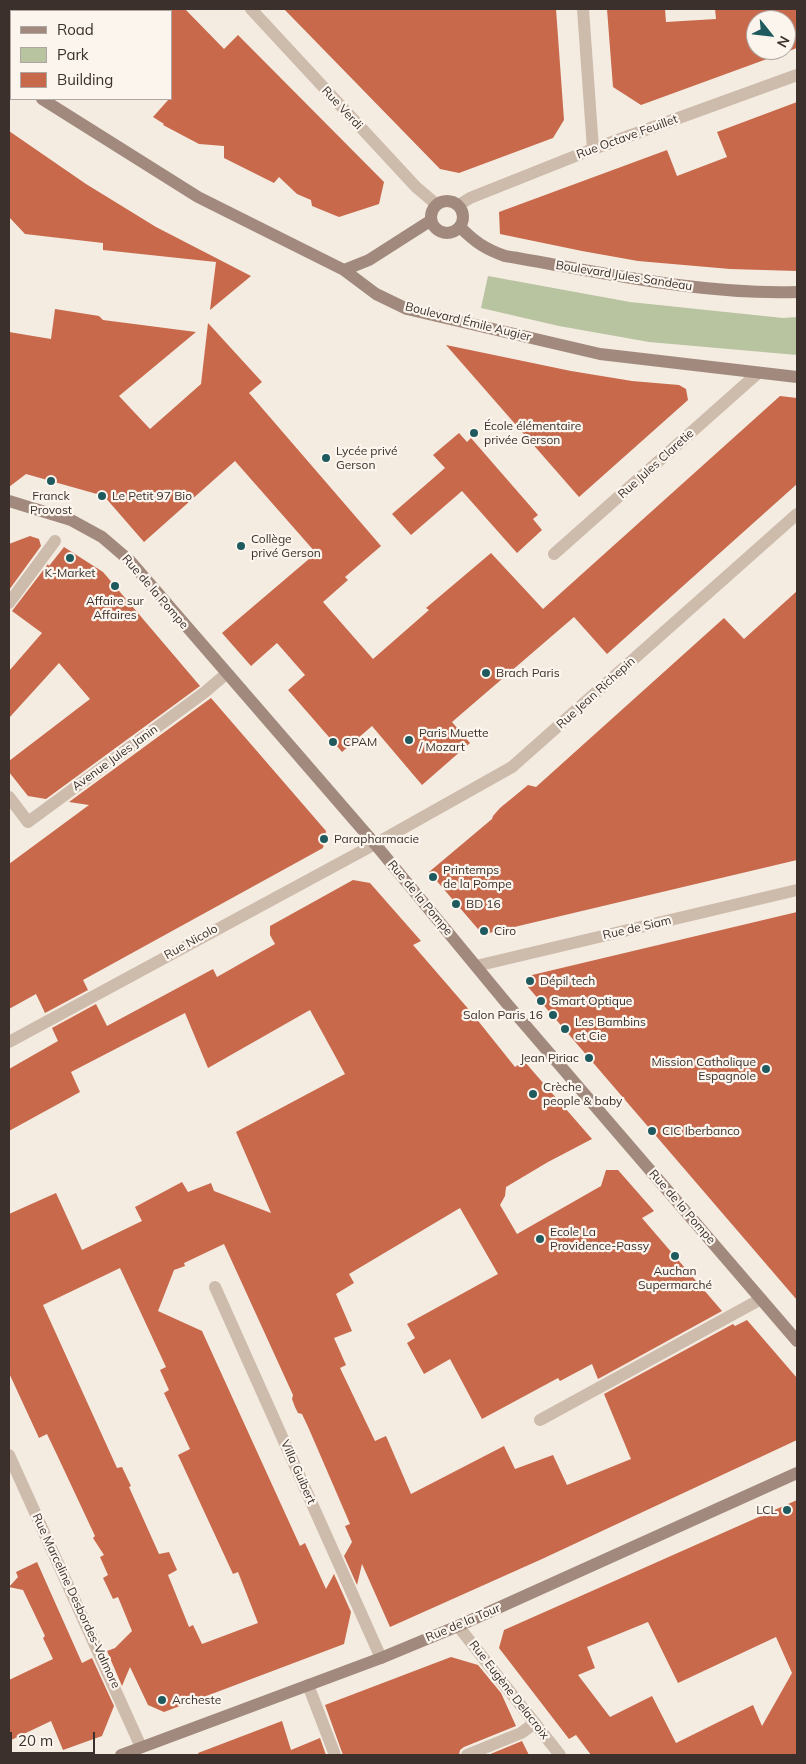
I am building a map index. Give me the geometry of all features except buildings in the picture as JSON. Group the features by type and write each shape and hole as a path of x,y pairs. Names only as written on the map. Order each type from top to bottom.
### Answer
{"street":[{"name":"Rue Verdi","path":"251,9 416,187 436,204"},
{"path":"583,9 594,149"},
{"name":"Rue Octave Feuillet","path":"458,205 470,198 594,149 797,75"},
{"name":"Boulevard Émile Augier","path":"44,100 198,197 344,270 376,294 407,308 600,354 797,377"},
{"path":"443,200 451,201 458,205 462,212 463,220 460,227 454,232 444,233 435,229 430,221 431,211 436,204 443,200"},
{"path":"344,270 369,260 430,221"},
{"name":"Boulevard Jules Sandeau","path":"460,227 475,242 488,250 505,256 688,287 797,292"},
{"name":"Rue Jules Claretie","path":"554,554 758,373"},
{"name":"Rue de la Pompe","path":"9,501 71,520 102,536 130,560 226,674 375,844 476,966 797,1341"},
{"name":"Rue Jean Richepin","path":"375,844 512,767 797,514"},
{"path":"9,603 55,541"},
{"name":"Avenue Jules Janin","path":"9,797 28,822 205,692 226,674"},
{"name":"Rue Nicolo","path":"9,1042 375,844"},
{"name":"Rue de Siam","path":"476,966 797,890"},
{"name":"Villa Guibert","path":"215,1287 381,1658"},
{"path":"540,1420 761,1299"},
{"name":"Rue Marceline Desbordes-Valmore","path":"9,1455 142,1747"},
{"name":"Rue de la Tour","path":"121,1755 381,1658 458,1626 797,1473"},
{"name":"Rue Eugène Delacroix","path":"458,1626 560,1755"},
{"path":"308,1685 335,1755"},
{"path":"467,1755 521,1733 536,1723"}],"green space":[{"path":"488,276 630,302 783,318 797,317 797,355 649,342 559,326 481,308"}],"place":[{"name":"École élémentaire privée Gerson","path":"474,433"},
{"name":"Lycée privé Gerson","path":"326,458"},
{"name":"Franck Provost","path":"51,481"},
{"name":"Le Petit 97 Bio","path":"102,496"},
{"name":"Collège privé Gerson","path":"241,546"},
{"name":"K-Market","path":"70,558"},
{"name":"Affaire sur Affaires","path":"115,586"},
{"name":"Brach Paris","path":"486,673"},
{"name":"Paris Muette / Mozart","path":"409,740"},
{"name":"CPAM","path":"333,742"},
{"name":"Parapharmacie","path":"324,839"},
{"name":"Printemps de la Pompe","path":"433,877"},
{"name":"BD 16","path":"456,904"},
{"name":"Ciro","path":"484,931"},
{"name":"Dépil tech","path":"530,981"},
{"name":"Smart Optique","path":"541,1001"},
{"name":"Salon Paris 16","path":"553,1015"},
{"name":"Les Bambins et Cie","path":"565,1029"},
{"name":"Jean Piriac","path":"589,1058"},
{"name":"Mission Catholique Espagnole","path":"766,1069"},
{"name":"Crèche people & baby","path":"533,1094"},
{"name":"CIC Iberbanco","path":"652,1131"},
{"name":"Ecole La Providence-Passy","path":"540,1239"},
{"name":"Auchan Supermarché","path":"675,1256"},
{"name":"LCL","path":"787,1510"},
{"name":"Archeste","path":"162,1700"}]}
